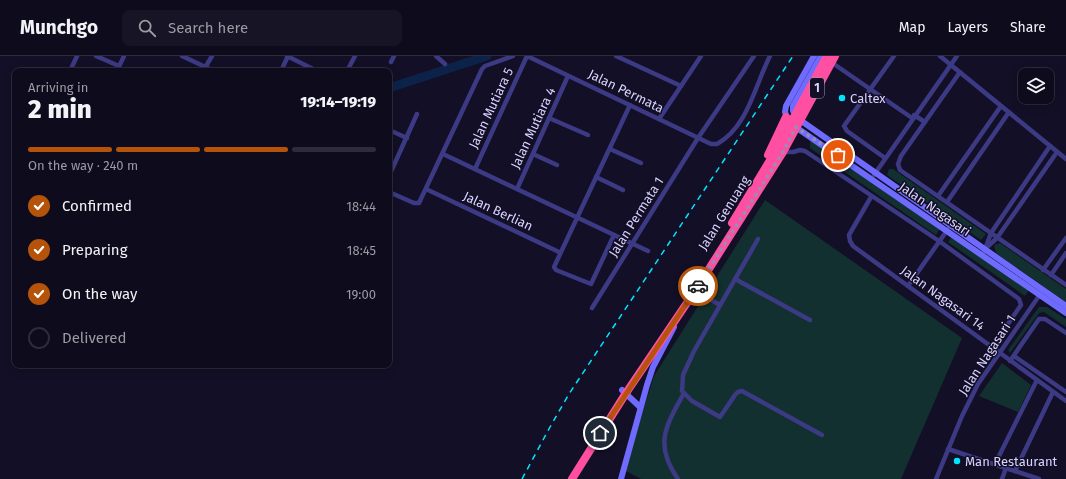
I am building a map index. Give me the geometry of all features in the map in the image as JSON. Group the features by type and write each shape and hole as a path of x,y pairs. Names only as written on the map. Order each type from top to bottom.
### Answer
{"highway":[{"name":"Jalan Genuang","path":"567,479 688,292 831,58"},
{"name":"Jalan Genuang","path":"572,479 624,392 695,291 783,152 793,121"}],"street":[{"path":"72,68 78,56"},
{"path":"96,56 116,68"},
{"path":"118,68 124,56"},
{"path":"182,56 202,68"},
{"path":"205,68 212,56"},
{"path":"282,68 288,56 311,68"},
{"path":"349,68 355,56"},
{"path":"391,62 394,56"},
{"path":"436,56 444,64"},
{"path":"392,193 416,204 421,200 483,67 513,56"},
{"name":"Jalan Permata","path":"527,56 698,138 716,144 726,138 747,111 770,56"},
{"name":"Jalan Mutiara 5","path":"475,169 527,56"},
{"path":"616,56 681,86"},
{"path":"659,119 701,56"},
{"name":"Jalan Permata 1","path":"592,308 698,138 754,56"},
{"path":"793,121 786,106 814,56"},
{"path":"793,121 793,106 821,56"},
{"path":"885,158 844,128 845,124 894,56"},
{"path":"940,56 1066,159"},
{"path":"874,175 957,56"},
{"path":"831,58 913,117 925,122"},
{"path":"960,72 901,156 898,164 900,170 1066,285"},
{"name":"Jalan Mutiara 4","path":"517,189 568,76"},
{"path":"614,235 591,284 555,269 554,266 560,252 630,105"},
{"path":"938,196 1001,106"},
{"path":"947,202 1009,112"},
{"path":"392,170 417,114"},
{"path":"549,118 588,136"},
{"name":"Jalan Nagasari","path":"793,121 949,227 1042,293 1066,313"},
{"path":"392,131 407,138"},
{"path":"983,252 991,233 1050,146"},
{"path":"610,149 641,163"},
{"name":"Jalan Nagasari","path":"783,152 794,152 800,150 805,151 871,197 939,241 1018,297"},
{"path":"983,252 997,238 1057,152"},
{"name":"Jalan Mutiara 4","path":"443,154 648,251"},
{"path":"532,154 557,166"},
{"path":"596,177 623,190"},
{"name":"Jalan Berlian","path":"426,189 560,252"},
{"name":"Jalan Nagasari 14","path":"871,197 849,236 853,246 1066,401"},
{"path":"908,286 949,227"},
{"path":"1043,270 1066,238"},
{"path":"758,239 684,371 681,384 684,393 698,405 720,417 735,395 742,391 822,435"},
{"path":"1051,275 1066,253"},
{"path":"735,279 810,320"},
{"path":"621,479 640,407 653,367 695,291 720,305"},
{"name":"Jalan Nagasari","path":"1042,293 1066,306"},
{"name":"Jalan Nagasari 1","path":"936,479 974,391 1042,293"},
{"name":"Jalan Nagasari 1","path":"992,347 1021,305 1018,297"},
{"path":"1010,361 1040,318 1045,319 1066,333"},
{"path":"1014,356 1066,392"},
{"path":"994,464 1037,380"},
{"path":"624,392 640,407"},
{"path":"1015,471 1053,392"},
{"path":"678,479 666,458 663,446 671,417 684,393"},
{"path":"948,449 1039,479"},
{"path":"1002,479 1006,468"}],"green space":[{"path":"813,140 940,228 936,235 810,148 810,141"},
{"path":"889,169 893,169 986,234 981,240 887,175"},
{"path":"765,200 962,338 901,479 641,479 624,470 654,376"},
{"path":"952,236 1029,290 1025,296 948,242"},
{"path":"1000,243 1066,289 1066,302 996,253 994,245"},
{"path":"1039,307 1047,307 1066,319 1066,327 1044,312 1039,313 1010,353 1008,350"},
{"path":"1002,363 1031,385 1018,412 979,396"}],"waterway":[{"path":"392,87 487,56"}],"railway":[{"path":"522,479 569,394 793,56"}],"way so far":[{"path":"698,286 783,152 796,127 838,155"}],"place":[{"name":"Caltex","path":"842,98"},
{"name":"Man Restaurant","path":"957,461"}],"route":[{"path":"600,433 698,286"}]}
